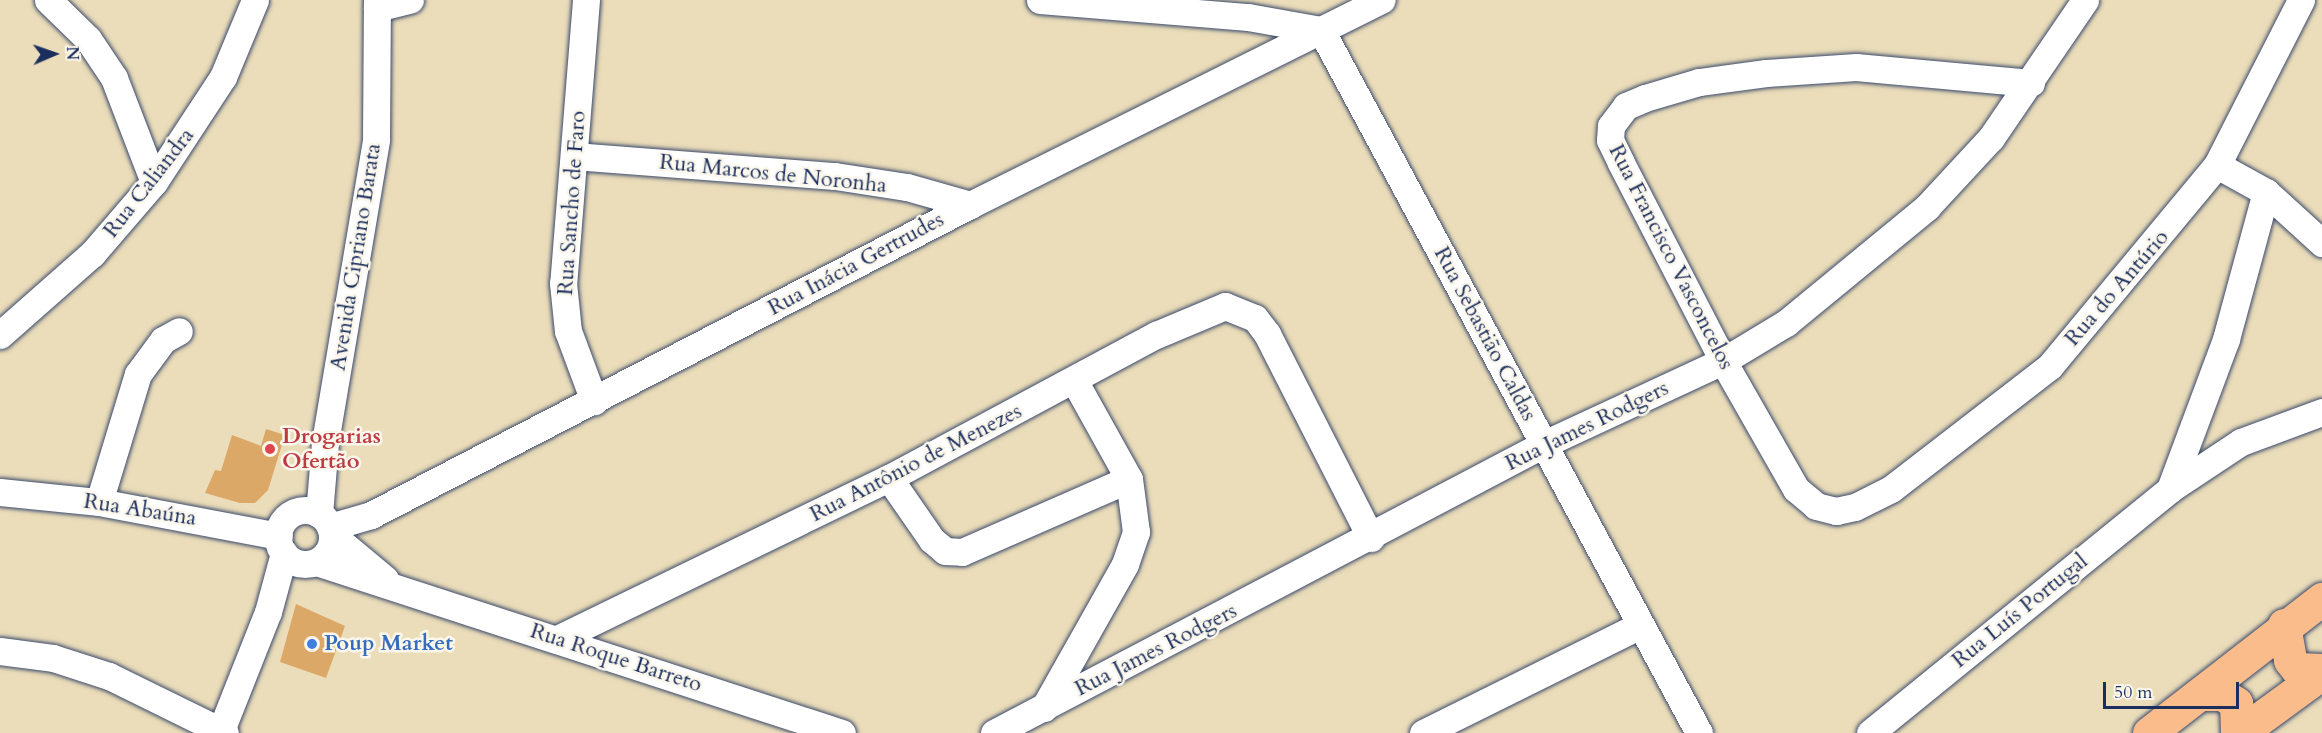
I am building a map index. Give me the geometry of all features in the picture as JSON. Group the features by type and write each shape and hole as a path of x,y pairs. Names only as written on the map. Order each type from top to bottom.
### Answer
{"main road":[{"path":"2149,733 2201,694 2284,625 2322,599"},
{"path":"2284,625 2290,660 2297,669 2322,672"},
{"path":"2238,733 2322,672"},
{"path":"2201,694 2222,694 2236,703 2238,733"}],"street":[{"path":"48,0 88,39 114,78 154,182"},
{"name":"Rua Caliandra","path":"2,330 92,254 154,182 223,77 255,0"},
{"path":"377,4 410,0"},
{"name":"Rua Sancho de Faro","path":"586,0 563,283 568,331 594,401"},
{"path":"1040,0 1248,17 1321,30"},
{"name":"Rua Inácia Gertrudes","path":"318,522 371,515 970,205 1382,0"},
{"name":"Rua James Rodgers","path":"994,733 1371,538 1544,444 1723,361 1786,323 1927,207 1991,138 2031,83 2085,0"},
{"name":"Rua do Antúrio","path":"1855,507 1933,461 2050,366 2217,165 2301,0"},
{"path":"2309,0 2322,11"},
{"name":"Avenida Cipriano Barata","path":"318,522 325,442 369,204 376,139 377,4"},
{"name":"Rua Sebastião Caldas","path":"1321,30 1699,733"},
{"name":"Rua Francisco Vasconcelos","path":"1855,507 1836,511 1816,506 1796,489 1723,361 1610,140 1611,126 1626,106 1699,82 1845,68 2031,83"},
{"name":"Rua Marcos de Noronha","path":"574,156 835,176 907,187 970,205"},
{"path":"2217,165 2266,192 2322,243"},
{"path":"2170,489 2226,339 2266,192"},
{"name":"Rua Antônio de Menezes","path":"558,639 889,478 1075,382 1156,335 1225,306 1255,318 1267,334 1371,538"},
{"path":"99,502 138,374 163,340 179,331"},
{"path":"1044,708 1125,564 1136,532 1129,479 1075,382"},
{"name":"Rua Luís Portugal","path":"1870,733 2170,489 2241,442 2322,412"},
{"path":"889,478 932,540 945,550 962,552 1129,479"},
{"name":"Rua Abaúna","path":"0,492 99,502 296,554"},
{"path":"0,651 53,658 108,676 222,732 268,612 296,554 318,522"},
{"path":"296,554 328,551 318,522"},
{"name":"Rua Roque Barreto","path":"318,522 391,583"},
{"name":"Rua Roque Barreto","path":"296,554 391,583 842,733"},
{"path":"1423,733 1641,625"}],"building":[{"path":"266,429 285,435 268,490 255,503 240,503 205,493 215,470 221,471 232,435 261,446"},
{"name":"Poup Market","path":"296,604 345,626 326,678 280,662"}],"place":[{"name":"Drogarias Ofertão","path":"270,449"},
{"name":"Poup Market","path":"312,644"}]}
